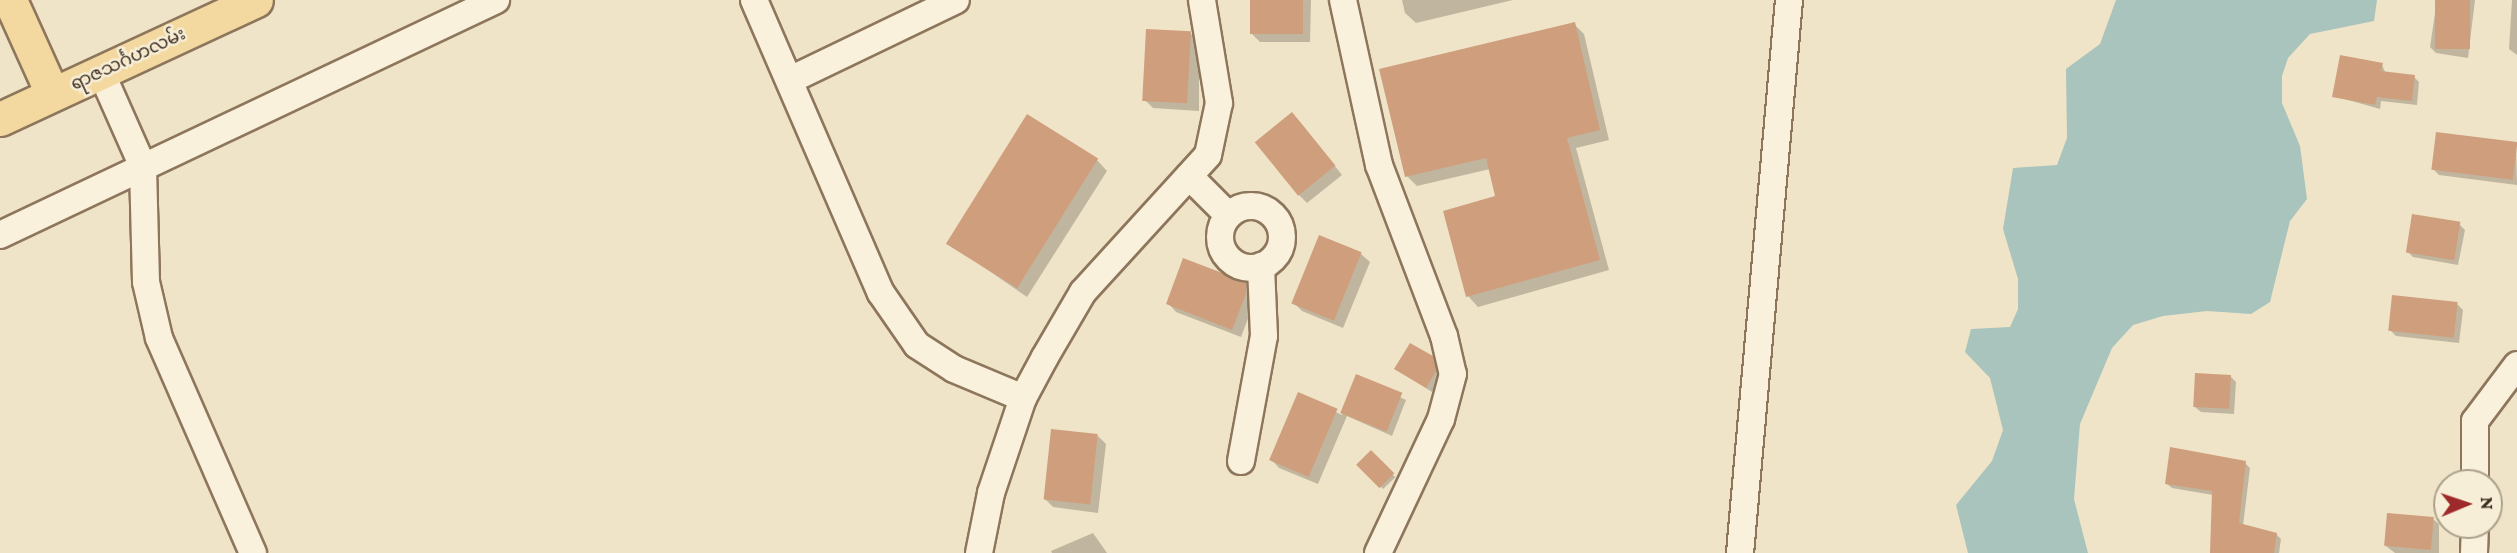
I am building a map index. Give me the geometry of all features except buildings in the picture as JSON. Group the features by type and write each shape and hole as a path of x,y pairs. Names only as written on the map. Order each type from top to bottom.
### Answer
{"main road":[{"name":"ရာဇသင်္ဂဟလမ်း","path":"0,118 256,0"},
{"path":"11,3 52,93"}],"street":[{"path":"0,235 496,0"},
{"path":"754,0 881,293 917,345 954,369 1023,398"},
{"path":"790,80 956,0"},
{"path":"979,553 991,494 1023,398 1083,292 1208,155 1219,103 1202,0"},
{"path":"1343,0 1379,165 1444,336 1453,374 1441,419 1378,553"},
{"path":"1740,553 1789,0"},
{"path":"101,72 143,167 146,282 159,338 253,553"},
{"path":"1189,176 1228,215"},
{"path":"1241,461 1264,336 1261,266 1280,246 1277,221 1262,208 1252,205 1228,215 1220,228 1224,253 1239,266 1261,266"},
{"path":"2475,469 2475,421 2517,365"}],"water":[{"path":"2116,0 2377,0 2374,21 2310,34 2288,58 2282,76 2282,103 2300,146 2307,199 2290,221 2270,302 2251,314 2207,311 2163,316 2133,325 2112,348 2080,424 2074,499 2088,553 1968,553 1956,505 1992,461 2003,430 1990,378 1965,352 1971,329 2010,327 2018,309 2018,279 2003,229 2013,168 2057,165 2067,138 2066,69 2100,44"}]}
